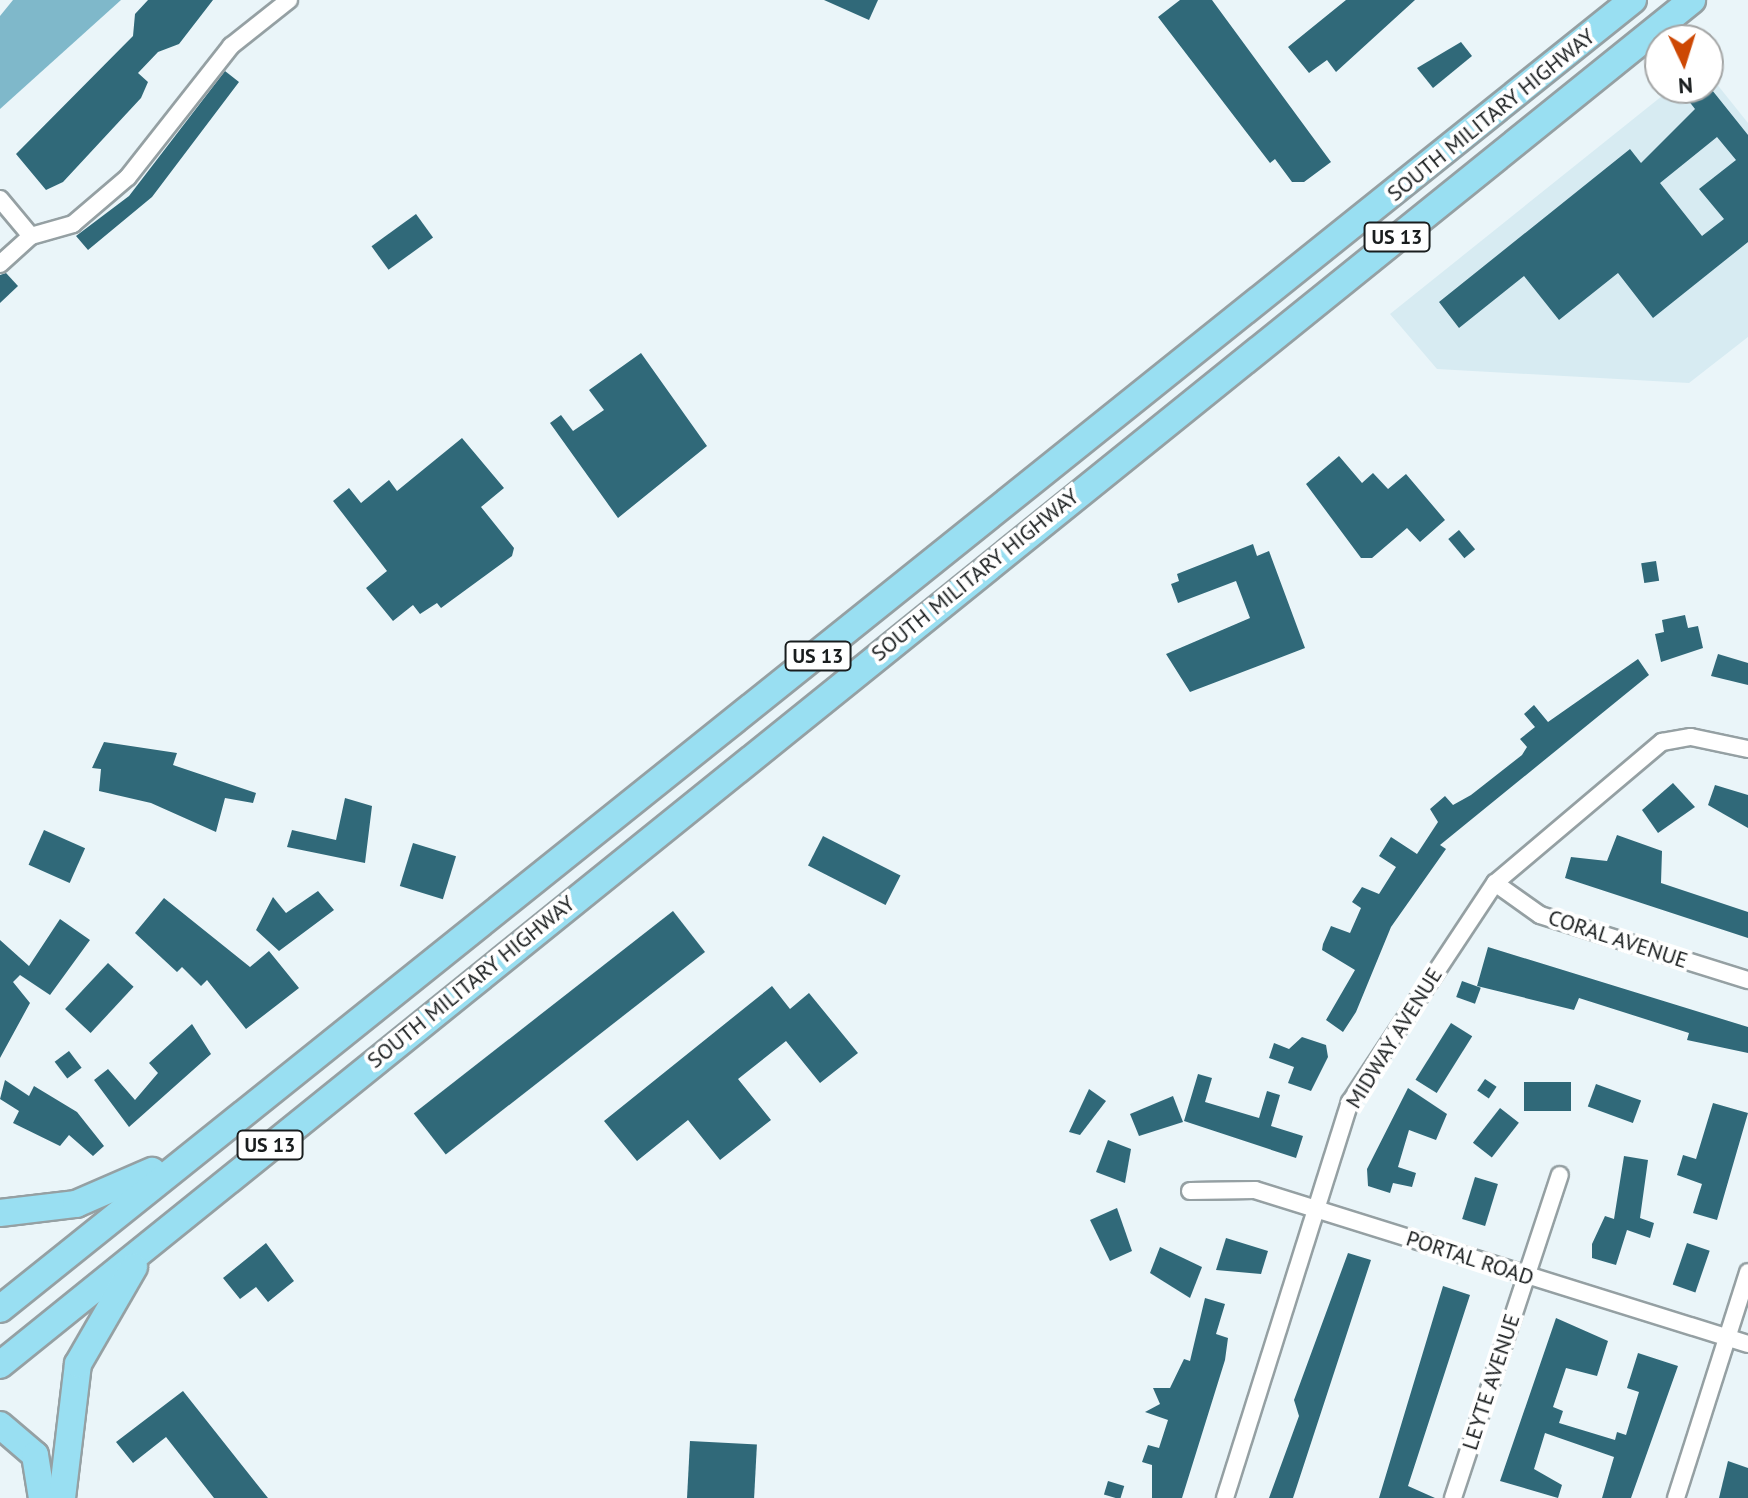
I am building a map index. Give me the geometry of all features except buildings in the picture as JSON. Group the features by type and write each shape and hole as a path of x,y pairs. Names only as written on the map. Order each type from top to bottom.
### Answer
{"main road":[{"name":"SOUTH MILITARY HIGHWAY","path":"0,1309 1633,0"},
{"name":"SOUTH MILITARY HIGHWAY","path":"0,1365 1692,0"},
{"path":"0,1213 76,1204 122,1188 249,1108"},
{"path":"62,1498 78,1364 150,1244"},
{"path":"0,1425 35,1455 42,1498"}],"street":[{"path":"0,264 31,236 73,224 128,177 231,46 289,0"},
{"path":"0,199 31,236"},
{"name":"MIDWAY AVENUE","path":"1225,1498 1350,1102 1495,883 1631,760 1662,742 1691,737 1748,749"},
{"name":"CORAL AVENUE","path":"1495,883 1540,915 1748,980"},
{"name":"LEYTE AVENUE","path":"1453,1498 1560,1175"},
{"name":"PORTAL ROAD","path":"1190,1191 1255,1190 1748,1344"},
{"path":"1676,1498 1748,1272"}],"shaded area":[{"path":"1724,93 1748,123 1748,337 1689,383 1437,369 1390,314 1652,104 1724,104"}],"water":[{"path":"13,0 121,0 0,109 0,16"}]}
